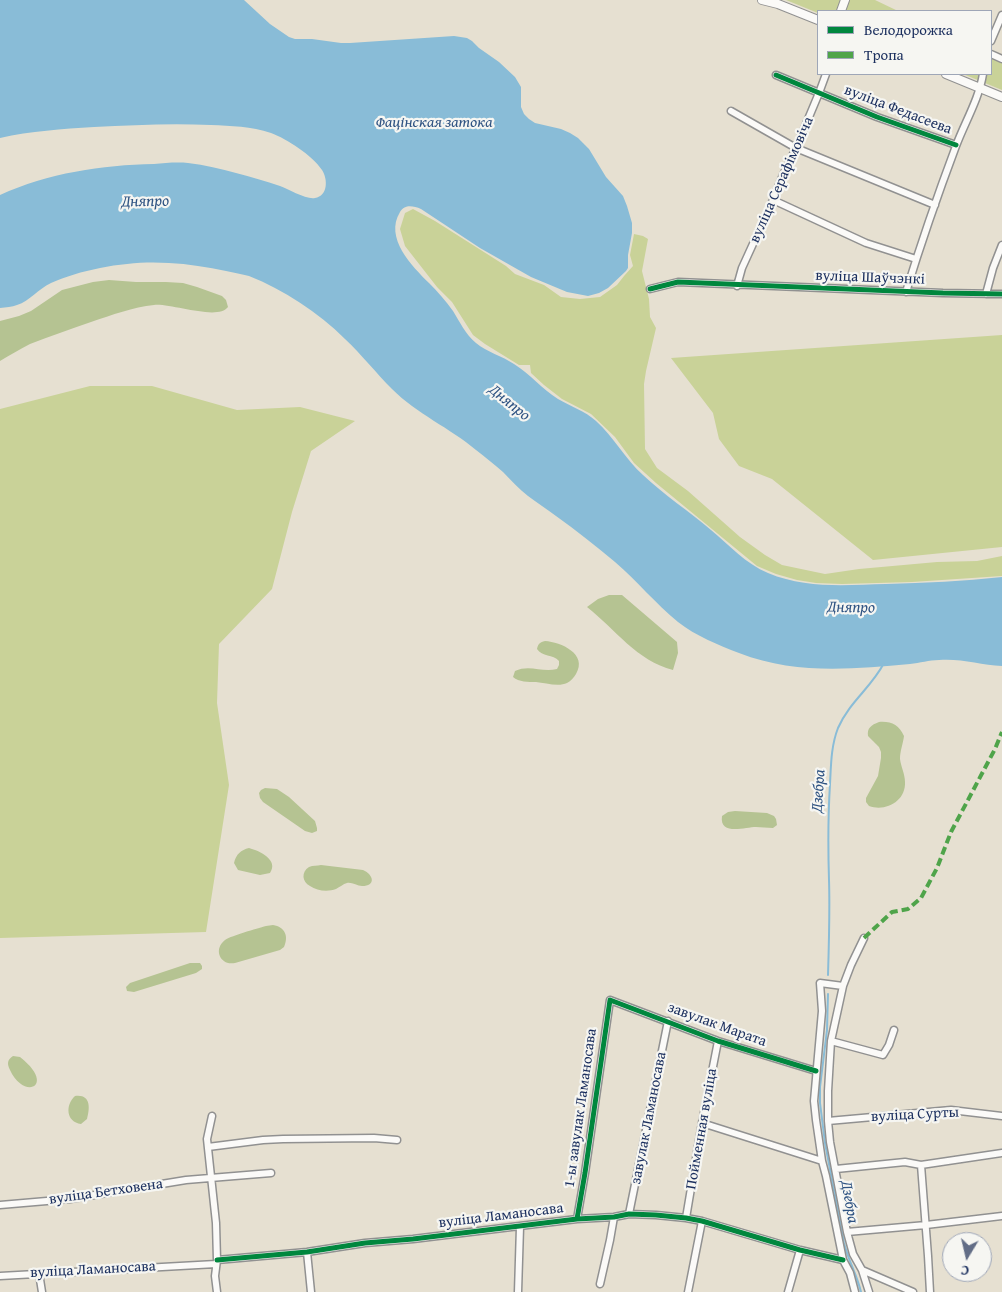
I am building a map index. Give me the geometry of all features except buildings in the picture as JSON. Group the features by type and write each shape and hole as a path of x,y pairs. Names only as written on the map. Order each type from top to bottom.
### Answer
{"main road":[{"path":"762,0 775,2 817,20"},
{"path":"948,75 1002,97"}],"street":[{"path":"992,39 1002,14"},
{"name":"вуліца Федасеева","path":"776,75 877,117 956,145"},
{"name":"вуліца Серафімовіча","path":"737,286 742,268 773,200 782,175 796,148 826,75"},
{"path":"906,292 935,204 956,145 980,88 983,75"},
{"path":"731,111 796,148 935,204"},
{"path":"773,200 866,243 916,258"},
{"path":"986,294 992,268 1002,245"},
{"name":"вуліца Шаўчэнкі","path":"650,289 678,282 737,286 1002,294"},
{"path":"864,938 843,986 832,1041 828,1082 828,1121 830,1142 847,1232 853,1254 862,1270 869,1292"},
{"path":"843,986 820,983 822,1010 814,1101 822,1162 843,1260 850,1273 855,1292"},
{"name":"завулак Марата","path":"610,1000 718,1041 816,1070"},
{"name":"1-ы завулак Ламаносава","path":"577,1220 610,1000"},
{"name":"завулак Ламаносава","path":"629,1214 668,1021"},
{"path":"832,1041 883,1054 890,1045 894,1030"},
{"name":"Пойменная вуліца","path":"686,1218 718,1041"},
{"name":"вуліца Сурты","path":"828,1121 950,1110 1002,1116"},
{"path":"212,1116 207,1139 216,1223 215,1276 217,1292"},
{"path":"702,1123 822,1162"},
{"path":"208,1147 283,1138 374,1138 397,1140"},
{"path":"836,1169 905,1162 921,1165 1002,1153"},
{"path":"921,1165 930,1292"},
{"name":"вуліца Бетховена","path":"0,1204 70,1199 186,1180 271,1173"},
{"name":"вуліца Ламаносава","path":"0,1276 216,1262 307,1252 365,1243 629,1214 656,1215 702,1221 800,1250 843,1260"},
{"path":"847,1232 1002,1216"},
{"path":"600,1284 614,1217"},
{"path":"688,1292 702,1221"},
{"path":"518,1292 520,1226"},
{"path":"788,1292 800,1250"},
{"path":"307,1252 311,1292"},
{"path":"862,1270 913,1292"},
{"path":"39,1273 42,1292"}],"green space":[{"path":"786,0 841,0 836,10 817,10 817,13"},
{"path":"848,0 875,0 896,10 844,10"},
{"path":"992,56 1002,61 1002,90 965,75 992,75"},
{"path":"413,209 506,266 515,274 544,285 561,297 580,299 600,297 617,285 633,266 630,255 634,234 648,239 642,271 649,299 650,317 656,328 644,384 645,449 657,468 688,491 740,537 765,555 782,565 825,574 937,562 977,561 1002,556 1002,576 912,582 816,583 776,574 757,566 634,463 615,437 591,414 562,399 544,385 531,373 530,365 519,365 473,335 452,302 437,287 405,246 400,229 405,213"},
{"path":"109,280 183,283 222,296 226,300 228,307 223,311 215,312 194,311 162,305 138,308 38,341 0,361 0,321 31,311 62,290"},
{"path":"1002,335 1002,547 873,560 772,479 739,466 719,439 713,413 671,358"},
{"path":"90,386 152,386 237,410 300,407 355,421 311,451 292,512 272,589 219,644 217,703 229,785 206,932 0,938 0,409"},
{"path":"609,595 622,595 677,642 678,653 673,670 660,666 637,652 587,607 598,599"},
{"path":"545,641 565,647 576,655 579,667 572,679 567,683 556,685 518,680 513,677 515,671 520,669 557,669 559,661 557,659 539,652 537,649"},
{"path":"879,722 894,724 904,736 900,759 905,782 899,800 888,806 875,807 869,806 866,798 878,776 881,752 879,747 868,736 868,731 870,727"},
{"path":"265,788 277,789 289,797 315,821 317,831 312,833 305,831 263,802 259,793"},
{"path":"728,812 767,813 774,816 777,825 773,828 756,827 740,829 724,826 722,816"},
{"path":"249,848 258,851 270,860 272,868 270,873 260,875 238,870 234,863 236,857 241,851"},
{"path":"321,865 363,870 367,872 372,880 367,886 347,883 330,891 316,889 305,882 304,874 309,867"},
{"path":"273,925 283,930 286,936 284,947 280,950 235,963 225,962 220,956 219,948 225,940 245,932"},
{"path":"190,963 200,963 202,969 196,973 134,992 127,991 126,987 130,983"},
{"path":"13,1056 20,1057 31,1067 37,1082 34,1086 23,1085 16,1080 8,1064"},
{"path":"75,1096 84,1097 88,1103 87,1119 81,1124 72,1120 69,1113 70,1104"}],"water":[{"path":"0,0 244,0 270,24 295,39 350,43 454,36 467,38 472,41 515,77 521,87 521,107 529,119 535,123 570,133 589,149 606,177 623,196 632,223 632,233 628,268 626,271 608,288 588,296 567,292 531,277 480,248 421,209 407,207 402,209 396,222 395,232 402,251 448,304 469,336 480,346 520,368 558,399 592,417 637,469 651,482 745,559 768,573 797,582 826,585 930,582 1002,577 1002,666 947,660 845,669 782,665 731,650 700,636 678,622 615,562 528,496 503,472 466,442 402,398 324,320 288,295 249,276 212,268 155,262 109,266 78,273 51,283 22,303 0,308 0,195 18,187 56,176 95,168 175,163 201,165 230,172 275,184 312,198 319,197 325,191 326,182 318,164 299,148 271,133 234,126 167,124 82,128 0,138"}],"waterway":[{"name":"Дзебра","path":"828,975 828,856 833,749 838,728 843,718 884,663"},
{"name":"Дзебра","path":"828,994 827,1030 820,1087 820,1103 825,1143 844,1243 861,1292"}],"marked path":[{"path":"864,938 892,912 908,909 921,898 937,868 951,832 1002,732"}],"cycle path":[{"path":"776,75 877,117 956,145"},
{"path":"650,289 678,282 1002,294"},
{"path":"577,1219 610,1000 718,1041 816,1071"},
{"path":"217,1260 307,1252 365,1243 629,1214 656,1215 702,1221 800,1250 843,1260"}],"water label":[{"name":"Фацінская затока","path":"434,123"},
{"name":"Дняпро","path":"145,202"},
{"name":"Дняпро","path":"509,403"},
{"name":"Дняпро","path":"851,608"}]}
